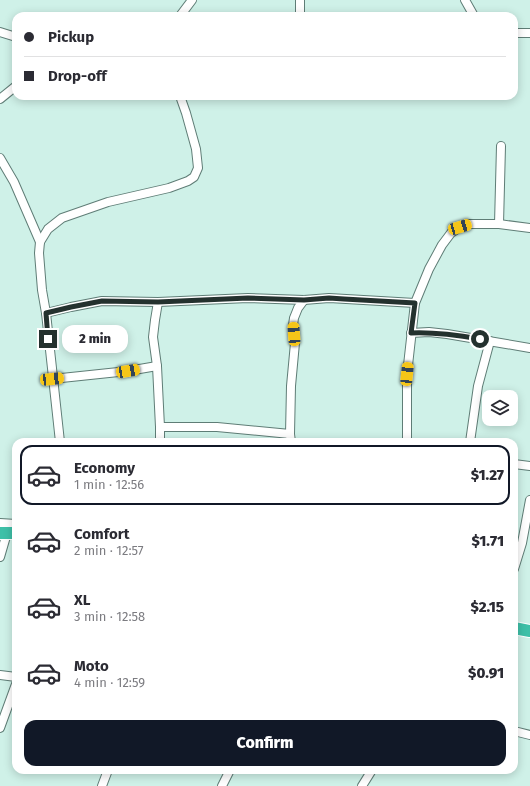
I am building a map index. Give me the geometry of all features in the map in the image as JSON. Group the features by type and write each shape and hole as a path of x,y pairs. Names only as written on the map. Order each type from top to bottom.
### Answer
{"highway":[{"path":"518,629 530,631"}],"street":[{"path":"183,12 192,0"},
{"path":"300,0 300,12"},
{"path":"465,0 472,12"},
{"path":"0,32 12,36"},
{"path":"518,33 530,33"},
{"path":"0,99 12,89"},
{"path":"59,438 46,313 42,290 39,253 40,242 48,229 62,218 108,202 169,188 188,181 194,177 198,168 196,149 181,100"},
{"path":"499,224 500,146"},
{"path":"0,158 14,182 40,242"},
{"path":"407,438 407,374 415,303 429,269 442,245 451,233 468,224 499,224 530,228"},
{"path":"46,313 102,301 158,302 248,298 304,300 329,298 415,303"},
{"path":"160,427 217,427 291,438 291,386 295,343 293,325 298,308 304,300"},
{"path":"158,302 153,338 157,366 160,438"},
{"path":"411,333 429,332 447,334 530,348"},
{"path":"471,438 478,386 490,341"},
{"path":"52,379 128,371 157,366"},
{"path":"518,464 530,466"},
{"path":"518,556 530,500"},
{"path":"0,523 12,524"},
{"path":"0,557 8,533"},
{"path":"0,675 12,676"},
{"path":"0,728 12,695"},
{"path":"518,732 530,735"},
{"path":"102,786 106,774"},
{"path":"222,786 228,774"},
{"path":"362,786 370,774"}],"route":[{"path":"48,339 46,313 102,301 158,302 248,298 304,300 329,298 415,303 411,333 429,332 480,339"}]}
